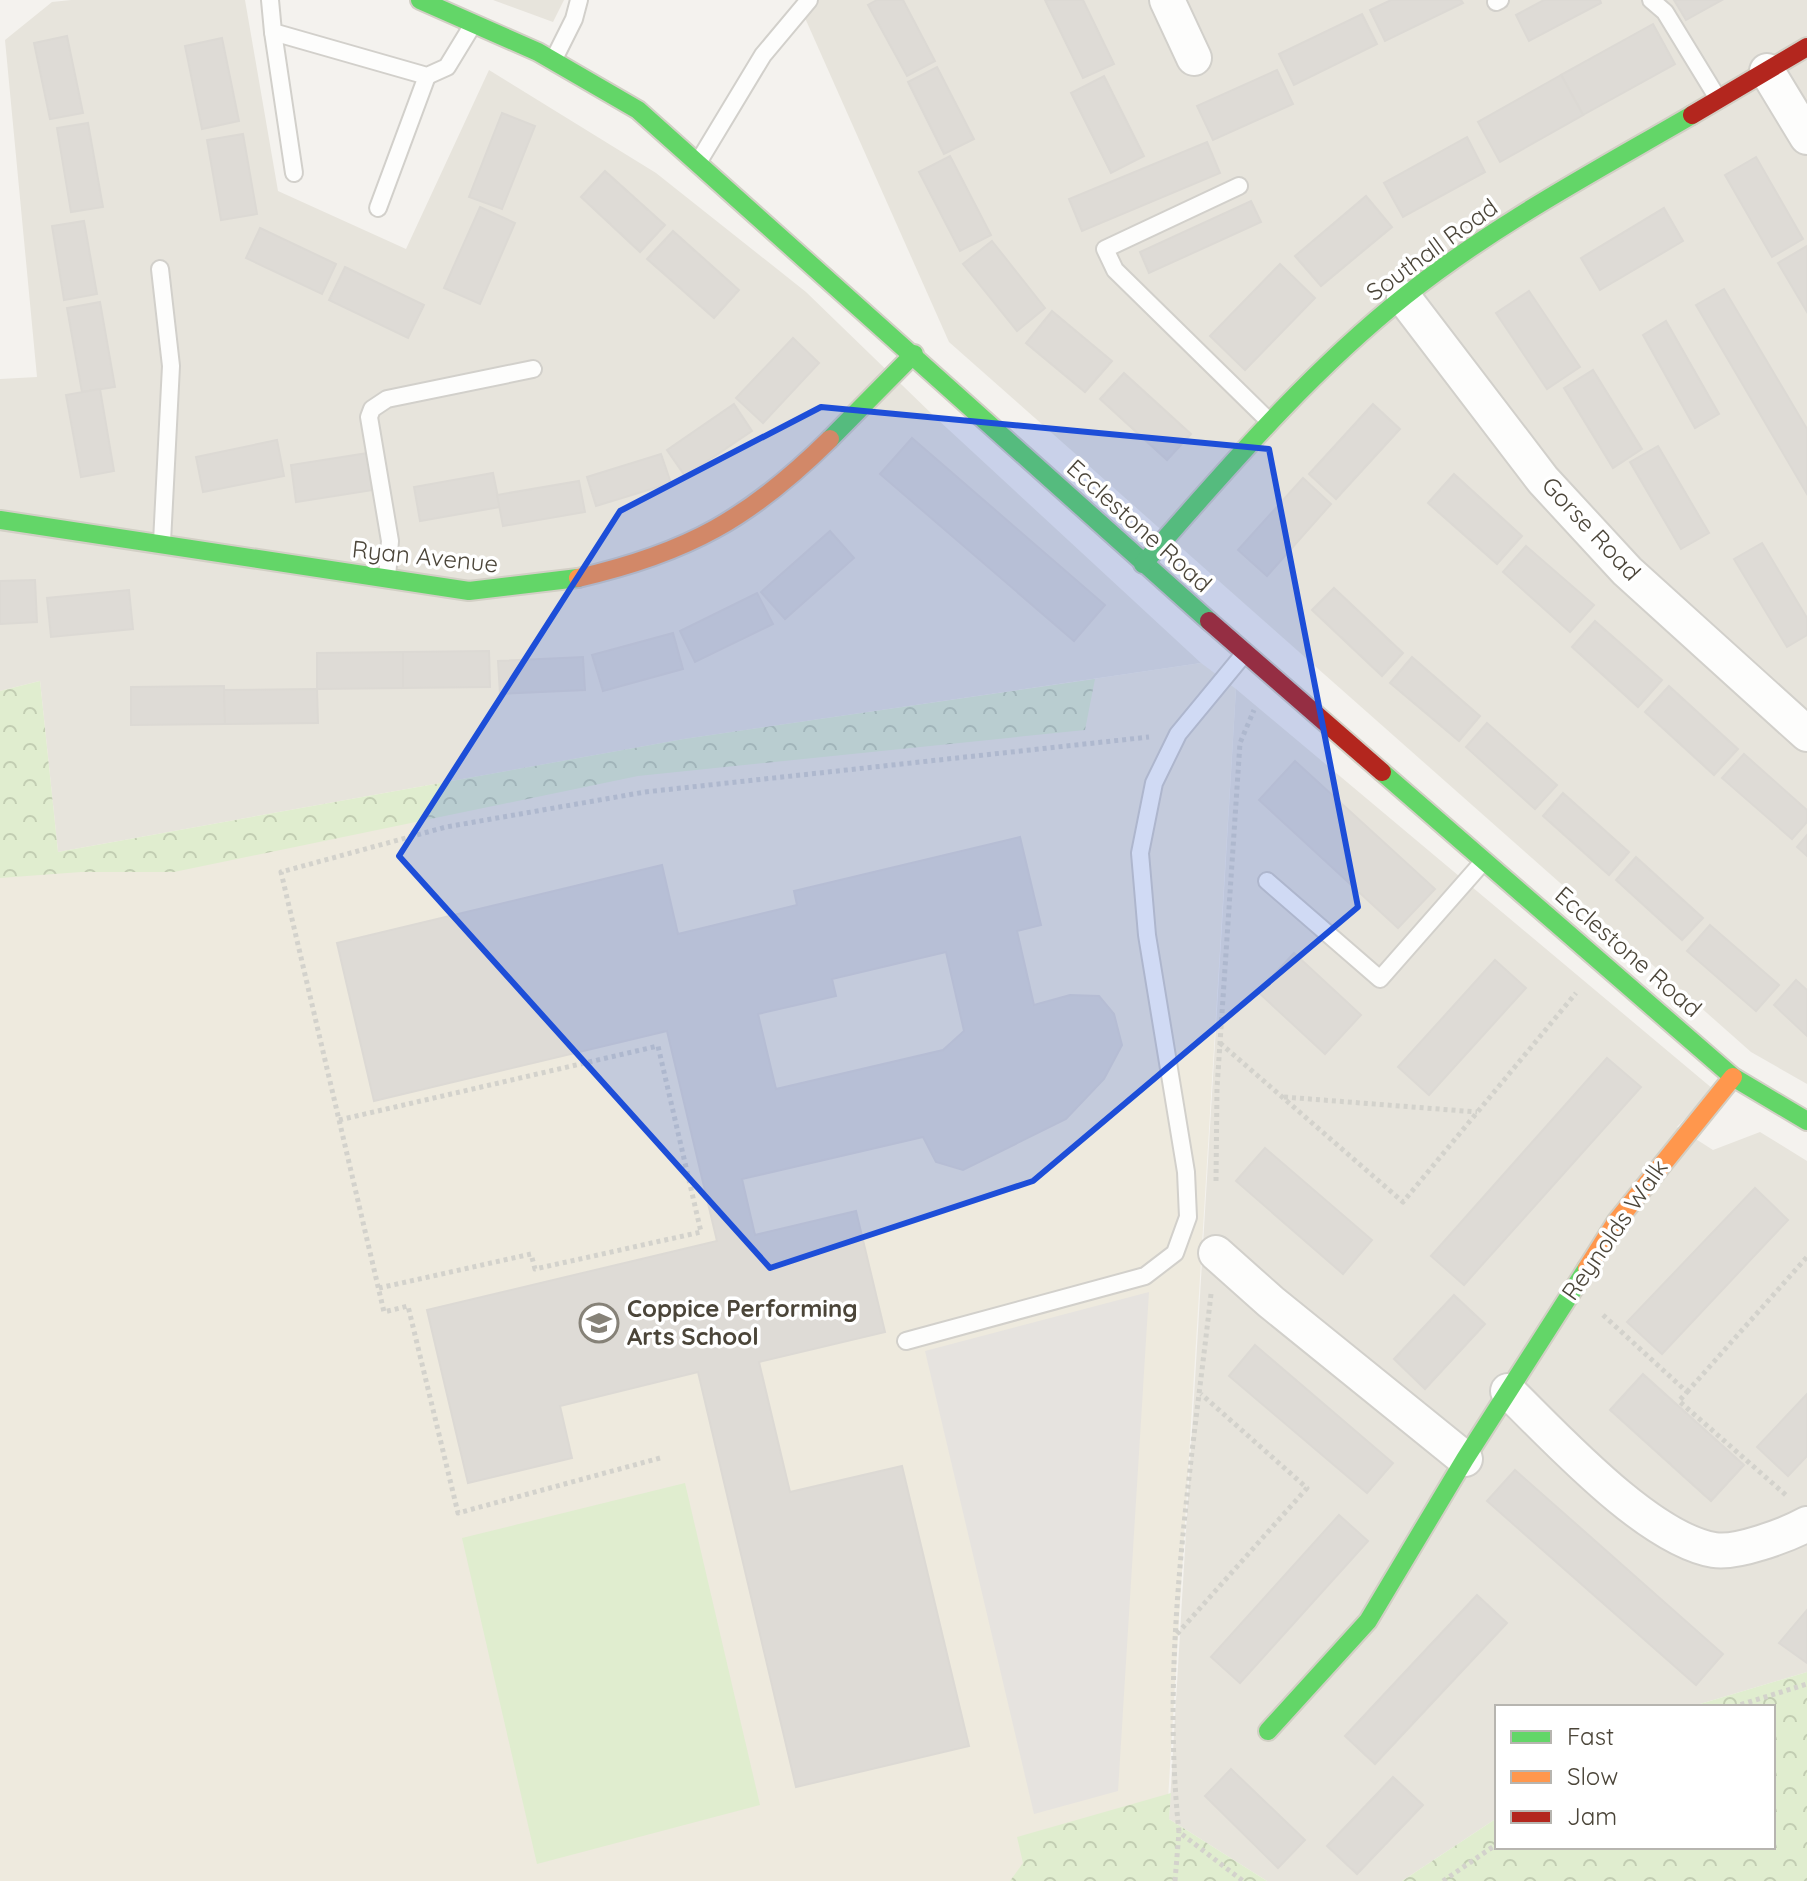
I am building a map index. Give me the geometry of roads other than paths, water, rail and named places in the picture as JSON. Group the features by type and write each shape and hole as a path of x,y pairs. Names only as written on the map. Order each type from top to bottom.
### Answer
{"street":[{"name":"Ecclestone Road","path":"420,0 475,22 553,61 638,110 914,354 1143,564 1486,859 1733,1077 1807,1121"},
{"path":"1167,0 1194,58"},
{"name":"Southall Road","path":"1143,564 1270,422 1357,336 1404,298 1492,232 1807,47"},
{"path":"1767,71 1807,137"},
{"name":"Gorse Road","path":"1404,298 1543,480 1627,571 1807,734"},
{"name":"Ryan Avenue","path":"0,520 469,591 520,590 637,561 706,538 749,511 771,492 914,354"},
{"name":"Reynolds Walk","path":"1268,1731 1368,1621 1573,1287 1626,1210 1733,1077"},
{"path":"1216,1253 1271,1302 1465,1459"},
{"path":"1508,1391 1608,1487 1680,1539 1716,1551 1783,1536 1801,1514"}],"lane":[{"path":"270,0 294,173"},
{"path":"553,61 574,19 579,0"},
{"path":"699,162 763,55 809,0"},
{"path":"1651,0 1665,12 1717,98"},
{"path":"273,32 427,76 447,67 475,22"},
{"path":"378,208 427,76"},
{"path":"1239,186 1105,249 1115,270 1270,422"},
{"path":"160,269 171,366 161,545"},
{"path":"386,579 390,541 369,417 372,409 387,399 533,369"},
{"path":"906,1341 1145,1276 1175,1253 1188,1217 1186,1172 1147,935 1140,853 1154,783 1178,734 1245,652"},
{"path":"1267,881 1380,979 1486,859"}],"place":[{"name":"Coppice Performing Arts School","path":"599,1323"}]}
